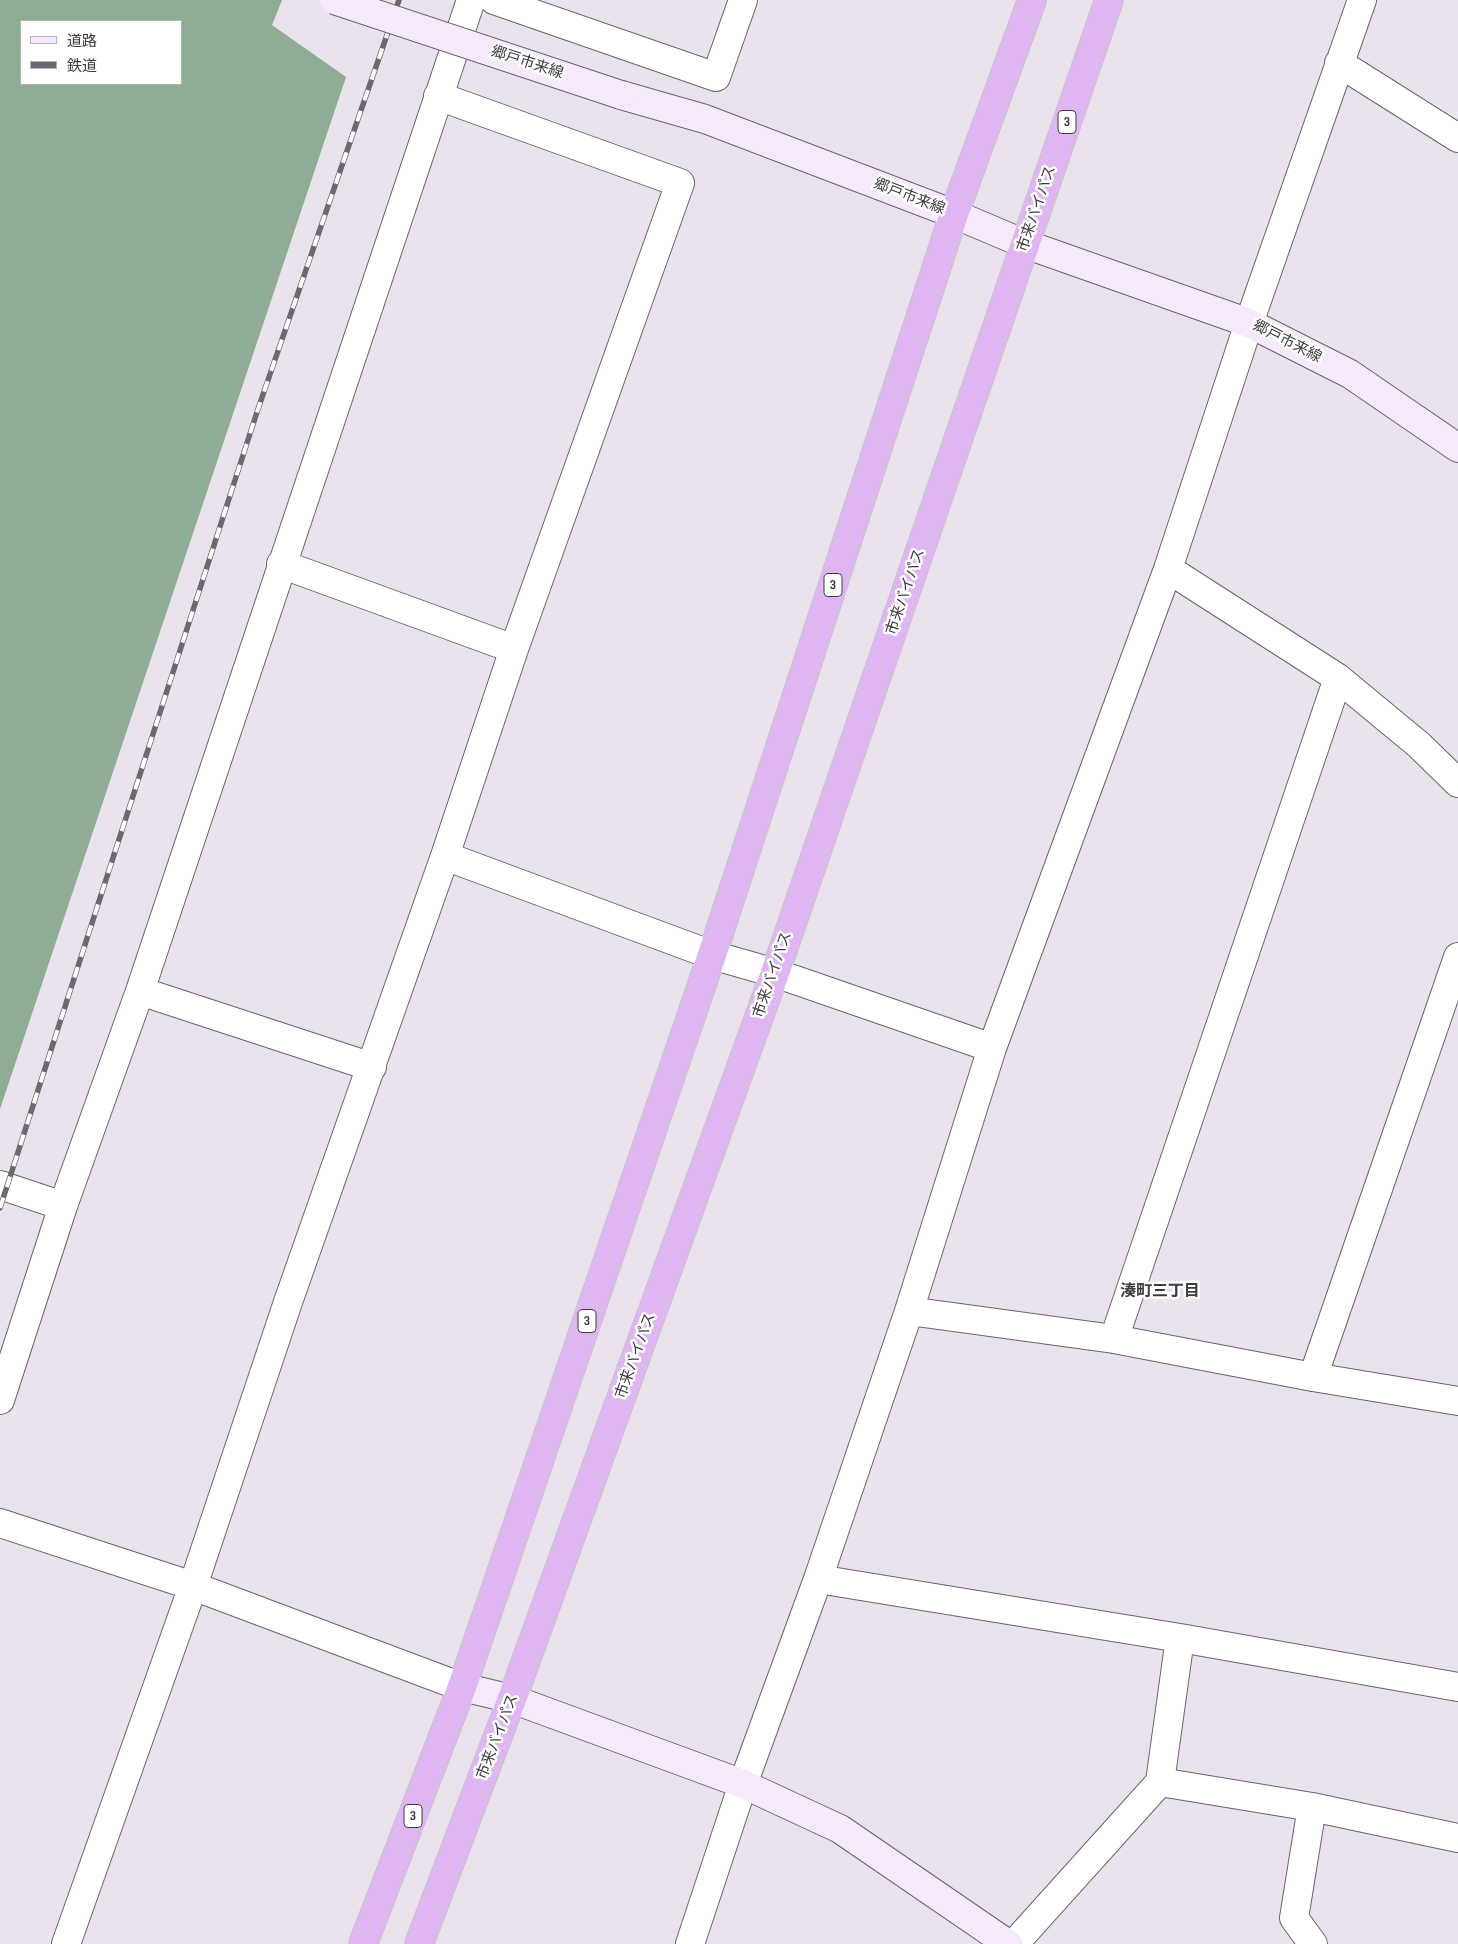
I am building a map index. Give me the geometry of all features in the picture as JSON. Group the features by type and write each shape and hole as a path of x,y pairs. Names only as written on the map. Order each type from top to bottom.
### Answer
{"highway":[{"name":"3","path":"363,1944 462,1687 712,955 954,214 1032,0"},
{"name":"市来バイパス","path":"420,1944 512,1699 775,974 1109,0"}],"main road":[{"name":"郷戸市来線","path":"334,0 622,94 705,119 954,214 1025,244 1250,322 1350,374 1458,448"},
{"path":"462,1687 512,1699 743,1784 840,1830 1008,1944"}],"street":[{"path":"0,1400 63,1206 140,991 281,564 471,0"},
{"path":"494,0 716,77 743,0"},
{"path":"690,1944 743,1784 818,1579 909,1312 992,1048 1168,569 1250,322 1362,0"},
{"path":"1339,63 1458,138"},
{"path":"66,1944 193,1586 288,1302 372,1067 514,649 680,183 438,96"},
{"path":"281,564 514,649"},
{"path":"1168,569 1338,678 1419,745 1458,783"},
{"path":"1114,1339 1338,678"},
{"path":"445,856 712,955 775,974 992,1048"},
{"path":"1313,1377 1458,957"},
{"path":"140,991 372,1067"},
{"path":"0,1185 63,1206"},
{"path":"909,1312 1114,1339 1313,1377 1458,1401"},
{"path":"0,1523 193,1586 462,1687"},
{"path":"818,1579 1180,1638 1458,1687"},
{"path":"1014,1944 1160,1782 1180,1638"},
{"path":"1160,1782 1312,1807 1458,1838"},
{"path":"1312,1807 1294,1918 1313,1944"}],"green space":[{"path":"0,0 282,0 272,25 346,77 0,1109"}],"railway":[{"path":"0,1208 257,412 399,0"}],"district":[{"name":"湊町三丁目","path":"1160,1292"}]}
